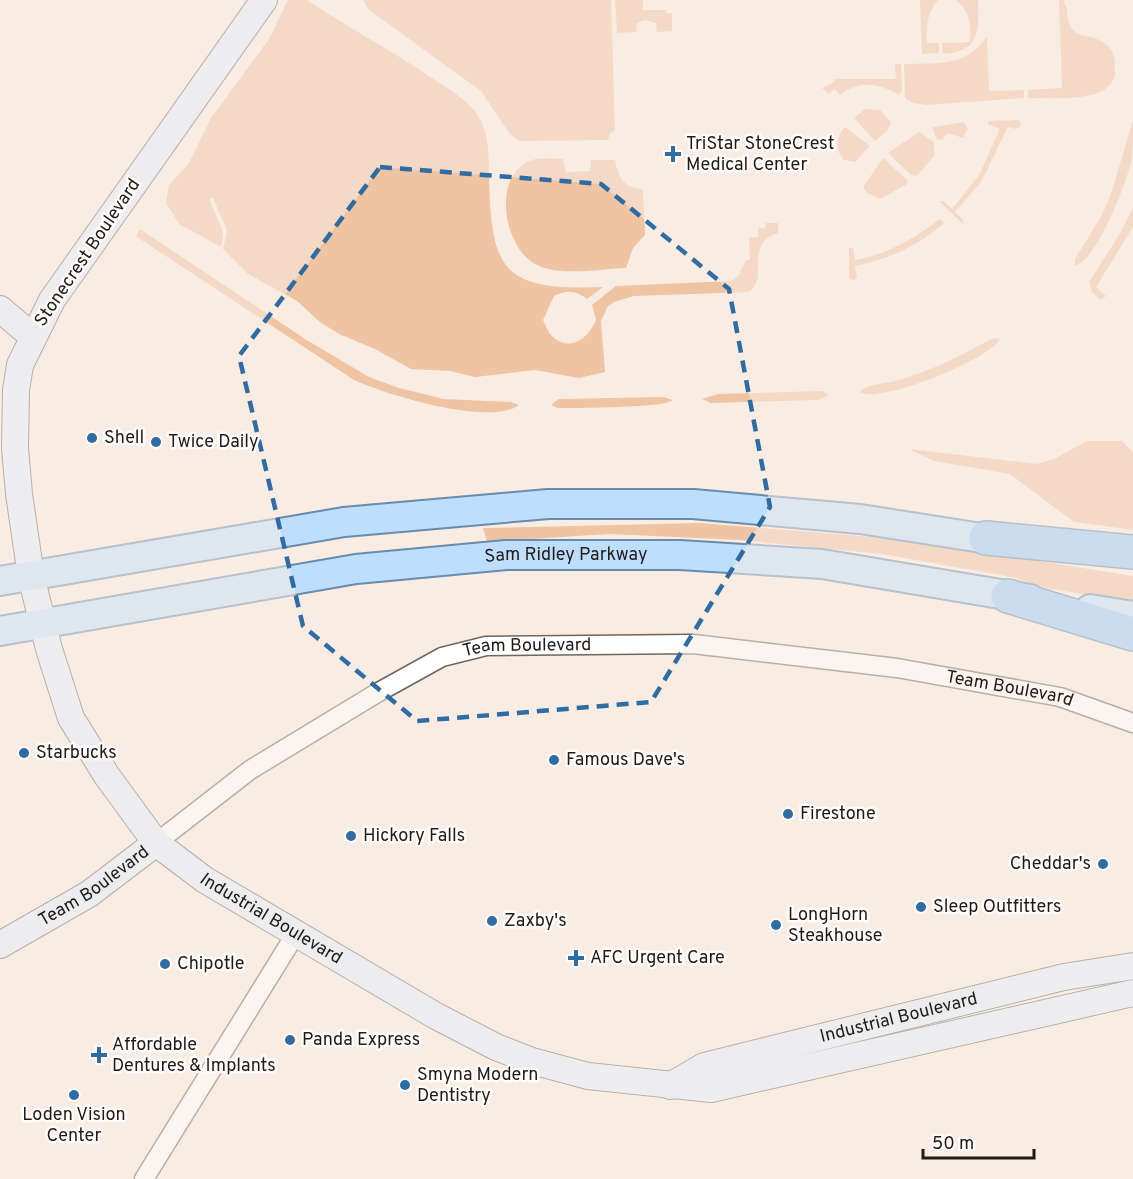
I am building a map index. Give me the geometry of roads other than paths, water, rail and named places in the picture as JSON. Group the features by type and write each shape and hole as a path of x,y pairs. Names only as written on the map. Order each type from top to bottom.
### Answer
{"highway":[{"path":"986,538 1133,552"},
{"path":"1008,596 1133,634"}],"main road":[{"path":"0,581 344,522 548,504 693,504 860,519 1133,562"},
{"name":"Sam Ridley Parkway","path":"0,631 356,569 506,555 680,555 822,564 1133,616"}],"street":[{"name":"Stonecrest Boulevard","path":"31,576 15,448 16,390 20,365 32,336 57,291 264,0"},
{"path":"0,309 32,336"},
{"name":"Industrial Boulevard","path":"31,576 41,624 71,718 107,776 156,843 205,880 436,1016 496,1047 532,1061 588,1076 711,1089 1133,993"},
{"name":"Team Boulevard","path":"0,945 89,894 250,770 377,693 442,657 486,646 693,644 897,669 1060,697 1133,723"},
{"path":"144,1179 295,934"},
{"name":"Industrial Boulevard","path":"670,1086 704,1066 1064,977 1133,966"}],"place":[{"name":"TriStar StoneCrest Medical Center","path":"673,154"},
{"name":"Shell","path":"92,438"},
{"name":"Twice Daily","path":"156,442"},
{"name":"Starbucks","path":"24,753"},
{"name":"Famous Dave's","path":"554,760"},
{"name":"Firestone","path":"788,814"},
{"name":"Hickory Falls","path":"351,836"},
{"name":"Cheddar's","path":"1103,864"},
{"name":"Sleep Outfitters","path":"921,907"},
{"name":"Zaxby's","path":"492,921"},
{"name":"LongHorn Steakhouse","path":"776,925"},
{"name":"AFC Urgent Care","path":"576,958"},
{"name":"Chipotle","path":"165,964"},
{"name":"Panda Express","path":"290,1040"},
{"name":"Affordable Dentures & Implants","path":"99,1055"},
{"name":"Smyna Modern Dentistry","path":"405,1085"},
{"name":"Loden Vision Center","path":"74,1095"}]}
